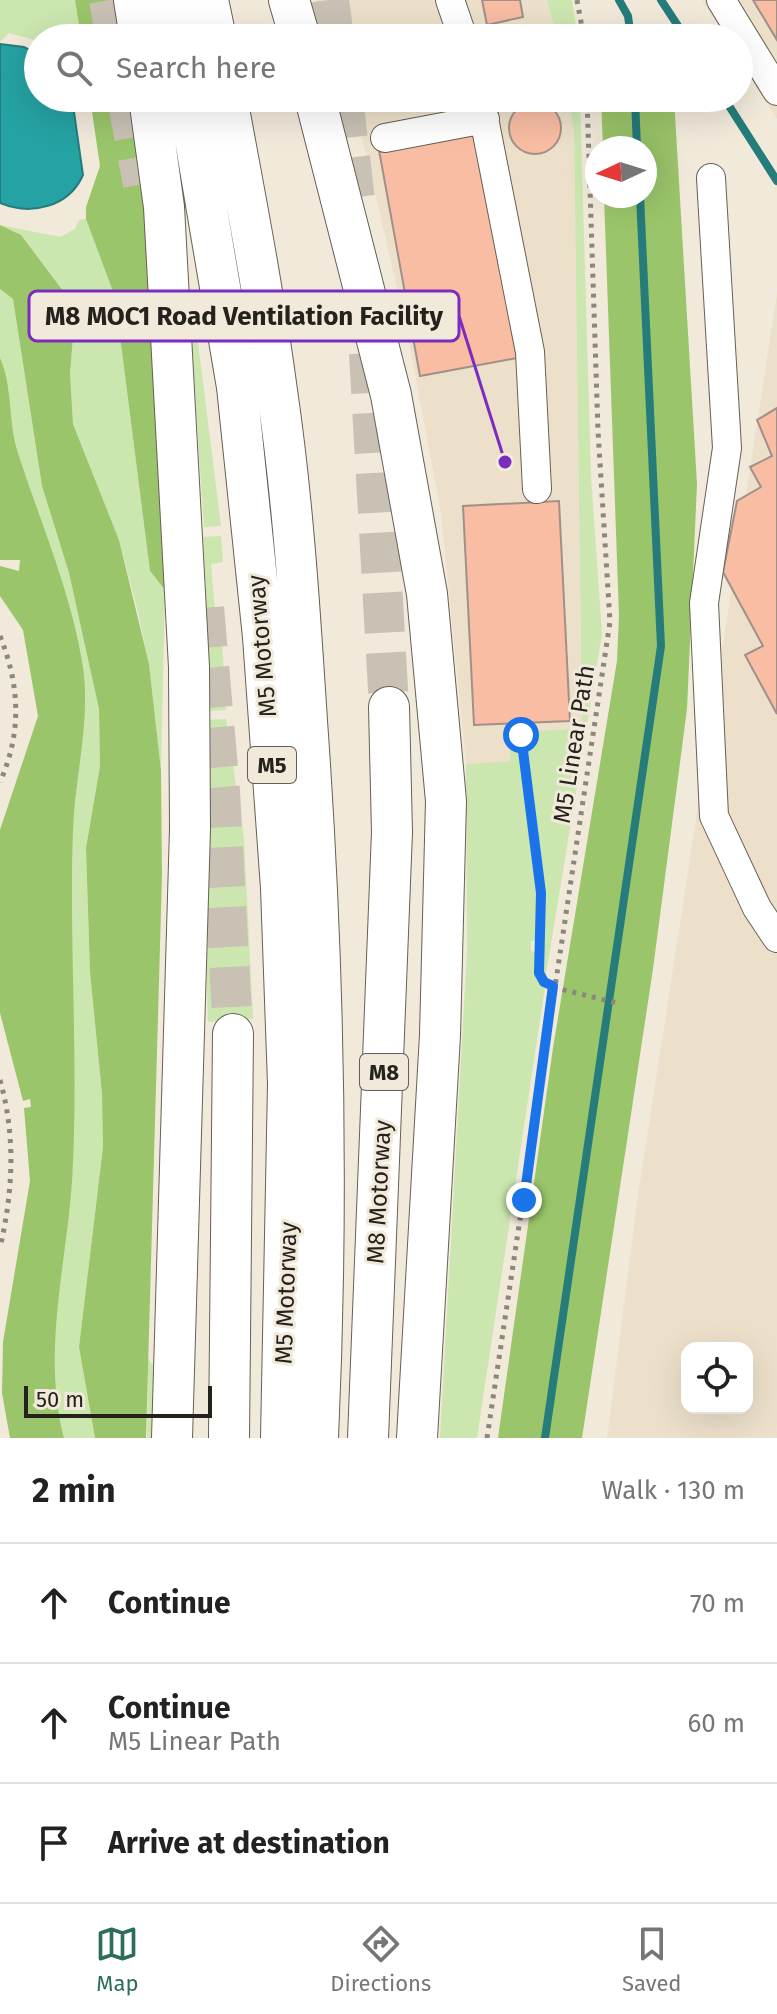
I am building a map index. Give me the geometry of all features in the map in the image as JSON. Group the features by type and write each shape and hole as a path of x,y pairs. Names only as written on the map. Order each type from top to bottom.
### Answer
{"highway":[{"path":"134,0 138,24"},
{"path":"168,0 173,24"},
{"path":"208,0 213,24"},
{"path":"289,0 296,24"},
{"path":"151,112 164,207 189,667 190,829 172,1438"},
{"name":"M5 Motorway","path":"190,112 237,387 263,637 281,877 288,1084 281,1438"},
{"name":"M5 Motorway","path":"229,112 278,394 301,627 317,852 325,1077 324,1254 318,1438"},
{"path":"319,112 391,395 427,594 446,801 440,1035 417,1438"},
{"name":"M8 Motorway","path":"368,1438 392,832 389,707"},
{"path":"229,1438 233,1034"}],"lane":[{"path":"450,0 458,24"},
{"path":"721,0 736,24"},
{"path":"753,52 777,91"},
{"path":"385,138 472,112"},
{"path":"483,112 530,352 537,489"},
{"path":"711,178 727,448 704,603 714,816 757,908 777,938"}],"path":[{"path":"577,0 581,24"},
{"name":"M5 Linear Path","path":"487,1438 610,622 598,431 587,112"},
{"path":"0,636 12,667 18,708 14,743 0,782"},
{"path":"521,735 541,893 539,973 544,982 554,987 621,1004"},
{"path":"0,1080 13,1137 7,1217 0,1248"}],"shaded area":[{"path":"315,0 547,0 553,24 323,24"},
{"path":"702,0 777,0 777,119 753,81 753,24 717,24"},
{"path":"358,112 571,112 574,131 582,728 510,733 510,761 466,764 441,513 406,326"},
{"path":"777,294 777,1438 607,1438 637,1202"}],"green space":[{"path":"0,0 75,0 79,24 24,24 24,37 9,33 0,42"},
{"path":"75,0 116,0 119,24 79,24"},
{"path":"547,0 572,0 576,24 553,24"},
{"path":"92,112 132,112 148,234 165,590 150,571 115,297 86,219 86,207 100,166"},
{"path":"571,112 580,112 591,476 602,634 545,980 542,974 543,883 526,776 524,732 582,728 574,131"},
{"path":"602,112 675,112 697,484 687,709 653,969 582,1438 498,1438 553,1048 617,661 619,616 604,208 657,208 657,136 603,136"},
{"path":"86,219 115,297 150,571 165,590 161,770 149,664 136,604 119,540 73,424 70,373 74,325 21,235 0,225 60,237 75,229 79,220"},
{"path":"0,225 21,235 63,291 74,325 70,373 73,424 119,540 149,664 161,770 162,876 146,1438 95,1438 79,1347 103,1147 102,1094 90,972 86,848 100,766 99,709 69,573 42,486 13,299 0,289"},
{"path":"0,289 13,299 42,486 69,573 99,709 100,766 86,848 90,972 102,1094 103,1147 79,1347 95,1438 64,1438 56,1405 53,1340 73,1165 71,933 73,825 84,704 82,662 56,564 16,449 0,358"},
{"path":"191,335 197,335 221,526 204,527"},
{"path":"0,358 7,381 15,441 70,608 85,682 73,830 73,1162 58,1300 55,1369 57,1404 64,1438 10,1438 2,1393 3,1342 30,1181 24,1108 31,1107 30,1099 23,1101 0,1013 0,830 38,716 23,630 0,596 0,566 19,571 20,560 0,560"},
{"path":"221,536 223,562 211,564 215,611 207,612 203,537"},
{"path":"222,641 226,710 208,711 207,647"},
{"path":"226,719 244,839 253,1019 208,1022 205,926 207,720"},
{"path":"510,733 518,733 537,878 538,940 531,941 531,951 538,952 537,974 545,987 477,1438 440,1438 467,952 466,764 510,761"},
{"path":"148,1359 154,1366 151,1438 147,1438"}],"water":[{"path":"0,44 24,47 24,112 74,112 83,175 68,195 48,206 24,209 0,203"}],"building":[{"path":"482,0 520,0 523,17 487,24"},
{"path":"753,0 777,0 777,40"},
{"path":"516,112 554,112 559,118 559,138 545,152 525,152 511,138 509,128"},
{"path":"475,133 517,358 420,376 379,150"},
{"path":"777,408 777,714 745,655 763,646 723,572 737,501 761,487 750,467 772,456 757,420"},
{"path":"559,501 570,721 474,725 463,506"}],"waterway":[{"path":"619,0 629,24"},
{"path":"661,0 677,24"},
{"path":"636,112 637,136"},
{"path":"733,112 777,181"},
{"path":"545,1438 661,646 641,208"}],"tunnel":[{"path":"109,0 113,24"},
{"path":"329,0 332,24"},
{"path":"130,112 143,184"},
{"path":"345,112 357,217"},
{"path":"369,353 389,707"},
{"path":"204,608 220,791 233,1034"}],"place":[{"name":"M8 MOC1 Road Ventilation Facility","path":"505,462"}],"route":[{"path":"521,735 541,893 539,973 544,982 553,986 524,1200"}]}
